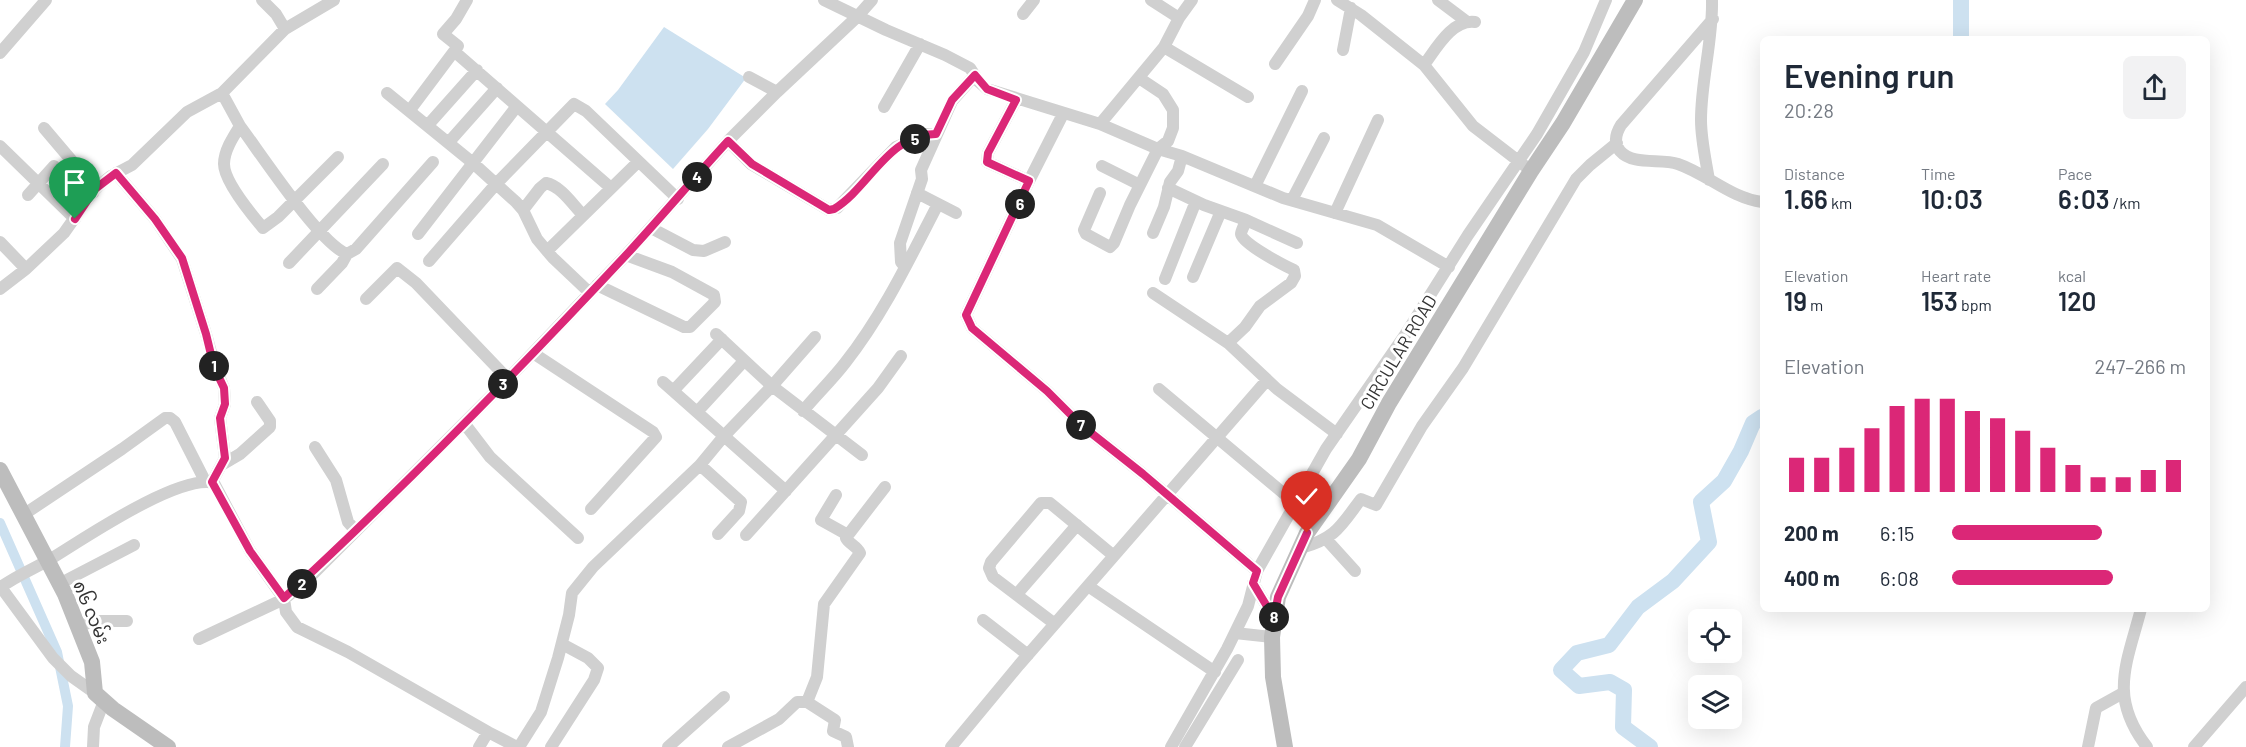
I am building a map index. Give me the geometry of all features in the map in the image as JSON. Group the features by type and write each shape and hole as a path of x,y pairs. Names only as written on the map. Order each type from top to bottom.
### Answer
{"main road":[{"name":"CIRCULAR ROAD","path":"1285,747 1273,677 1272,637 1278,597 1307,533 1359,459 1525,166 1563,123 1635,0"},
{"name":"၈၆ လမ်း","path":"0,470 4,493 23,515 59,584 92,662 100,697"},
{"path":"100,697 168,747"}],"street":[{"path":"0,53 46,0"},
{"path":"262,0 276,14 285,29"},
{"path":"0,289 26,269 64,233 95,189 116,173 132,165 187,112 222,93 285,29 334,0"},
{"path":"410,110 455,52 458,46 443,34 456,19 467,0"},
{"path":"825,0 857,17 970,68 987,89 1016,100 1031,102 1100,124 1158,149 1182,156 1292,200 1377,225 1449,267"},
{"path":"199,639 284,598 306,580 533,353 678,199 728,141 872,0"},
{"path":"1023,14 1034,0"},
{"path":"1151,0 1179,18"},
{"path":"1100,124 1164,47 1179,18 1192,0"},
{"path":"1275,64 1308,16 1315,0"},
{"path":"1337,0 1351,8 1424,65 1473,126 1525,166"},
{"path":"1424,65 1448,34 1460,23 1471,21 1438,0"},
{"path":"1171,747 1215,672 1248,606 1255,577 1326,449 1449,267 1468,235 1525,166 1584,52 1606,0"},
{"path":"1709,180 1701,122 1702,94 1713,19 1712,0"},
{"path":"1343,50 1351,8"},
{"path":"1713,19 1621,124 1616,134 1617,143 1621,152 1634,159 1678,163 1749,201 1760,202"},
{"path":"884,108 920,44"},
{"path":"1164,47 1248,97"},
{"path":"455,52 611,188"},
{"path":"428,125 477,70"},
{"path":"905,267 901,262 900,243 922,179 921,170 952,100 975,75"},
{"path":"749,77 777,92"},
{"path":"1101,193 1084,230 1086,234 1110,247 1114,243 1158,149 1168,141 1173,128 1173,110 1163,94 1139,78"},
{"path":"449,142 497,88"},
{"path":"1255,186 1302,91"},
{"path":"222,93 240,126 295,200 320,231 341,251 348,254"},
{"path":"387,93 449,142 496,184 523,210 537,239 547,251 594,289 684,327 690,327 715,302 714,295 672,272 626,255"},
{"path":"1016,100 988,153 987,162 1029,181"},
{"path":"429,261 496,184 574,104 586,111 678,199"},
{"path":"418,234 517,106"},
{"path":"1063,114 966,315 972,328 1047,391 1081,425 1168,495 1255,577 1274,618"},
{"path":"1335,213 1378,120"},
{"path":"240,126 225,156 224,167 228,178 251,214 263,228 338,157"},
{"path":"44,128 72,161 93,193"},
{"path":"728,141 752,164 829,210 837,208 896,147 927,134 936,134"},
{"path":"1292,200 1324,138"},
{"path":"1300,548 1334,534 1361,499 1376,505 1422,426 1492,322 1576,179 1617,143"},
{"path":"0,146 75,219"},
{"path":"1153,233 1168,188 1178,171 1182,156"},
{"path":"317,289 348,254 356,249 433,162"},
{"path":"547,251 638,162"},
{"path":"289,263 383,164"},
{"path":"28,195 54,166"},
{"path":"1101,166 1140,185"},
{"path":"93,747 100,697 71,676 53,658 4,584 47,561 106,523 166,494 209,482 225,458 220,418 225,404 224,388 214,367 182,258 155,219 116,173"},
{"path":"523,210 546,183 552,184 583,215"},
{"path":"1168,188 1297,243"},
{"path":"917,193 956,213"},
{"path":"1165,279 1196,201"},
{"path":"803,411 845,364 867,332 938,204"},
{"path":"1193,277 1221,211"},
{"path":"1228,343 1245,327 1260,306 1291,283 1295,276 1294,270 1265,255 1243,239 1241,234 1246,220"},
{"path":"651,228 693,249 704,251 725,242"},
{"path":"0,242 26,269"},
{"path":"366,299 397,268 423,291 508,379"},
{"path":"1153,293 1228,343 1268,380 1336,434"},
{"path":"673,391 719,337 772,386 862,455"},
{"path":"23,515 165,418 170,418 175,422 250,551 284,598 286,612 297,627 348,652 518,747 541,712 562,644 572,593 593,567 700,465 815,338"},
{"path":"533,353 653,432 656,437 591,509"},
{"path":"746,535 878,388 901,356"},
{"path":"697,412 744,361"},
{"path":"951,747 1028,655 1268,380"},
{"path":"663,382 786,491"},
{"path":"1159,389 1295,503"},
{"path":"223,464 240,454 270,427 270,421 257,402"},
{"path":"464,423 490,457 578,538"},
{"path":"315,447 336,480 348,522 356,531"},
{"path":"700,465 741,502 739,511 718,534"},
{"path":"807,702 817,677 824,604 860,553 846,538 885,487"},
{"path":"836,495 821,520 848,535"},
{"path":"1055,624 993,577 989,568 991,562 1041,503 1050,502 1114,556"},
{"path":"1017,594 1077,525"},
{"path":"1326,539 1355,571"},
{"path":"59,584 134,544"},
{"path":"1088,586 1215,672"},
{"path":"2140,612 2122,684 2128,715 2147,747"},
{"path":"983,620 1028,655"},
{"path":"77,626 97,621 127,621"},
{"path":"1235,633 1272,637"},
{"path":"551,747 594,680 598,668 588,658 562,644"},
{"path":"1185,747 1238,660"},
{"path":"2194,747 2246,687"},
{"path":"2088,747 2096,708 2123,693"},
{"path":"668,747 724,697"},
{"path":"728,747 779,719 797,702 807,702 835,720 833,731 846,737 848,747"},
{"path":"479,747 488,732"}],"water":[{"path":"664,27 746,78 708,129 673,169 605,104 618,90"}],"waterway":[{"path":"1961,0 1961,36"},
{"path":"1650,747 1623,727 1624,690 1610,682 1579,686 1561,670 1577,653 1609,645 1638,607 1673,581 1709,542 1701,502 1724,481 1753,423 1760,418"},
{"path":"0,523 57,652 68,706 65,747"}],"route":[{"path":"75,219 95,189 116,173 155,219 182,258 214,367 224,388 225,404 220,418 225,458 212,482 250,551 284,598 306,580 508,379 626,255 728,141 752,164 829,210 834,209 849,197 896,147 927,134 936,134 952,100 975,75 987,89 1016,100 988,153 987,162 1009,174 1029,181 966,315 972,328 1047,391 1081,425 1143,474 1257,571 1253,583 1274,618 1278,597 1307,533"}]}
